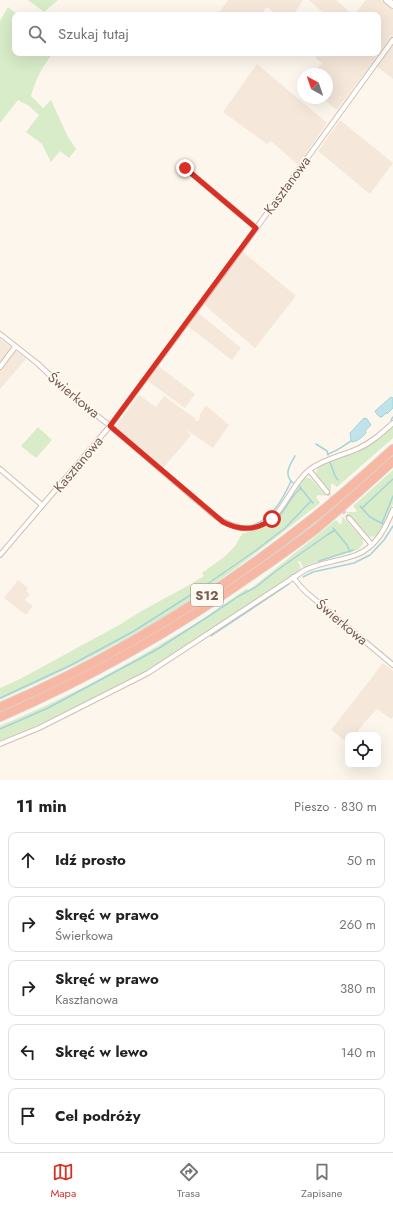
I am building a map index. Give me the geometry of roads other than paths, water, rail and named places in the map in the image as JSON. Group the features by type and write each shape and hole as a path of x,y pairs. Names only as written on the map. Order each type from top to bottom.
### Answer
{"highway":[{"name":"S12","path":"0,707 46,687 93,662 160,625 201,599 304,526 343,494 393,449"},
{"name":"S12","path":"0,717 92,673 153,640 216,600 315,529 393,461"}],"street":[{"path":"387,0 393,5"},
{"name":"Kasztanowa","path":"0,555 110,426 393,40"},
{"path":"185,168 256,228"},
{"name":"Świerkowa","path":"0,334 37,363 68,392 215,516 232,526 241,529 259,527 272,519 277,514 299,480 309,470"},
{"path":"0,367 15,347"},
{"path":"327,492 309,470 323,461 363,446 393,423"},
{"path":"0,469 42,505"},
{"path":"0,744 34,730 148,673 293,577 312,567 356,555 372,545 382,533 393,510"},
{"path":"349,518 372,545"},
{"name":"Świerkowa","path":"293,577 300,587 393,665"}],"water":[{"path":"391,397 393,398 393,408 387,414 386,413 380,417 375,411"},
{"path":"364,418 367,419 371,425 365,431 366,433 363,436 352,442 350,433"}],"waterway":[{"path":"328,454 338,450 351,441"},
{"path":"316,444 327,451 328,455"},
{"path":"293,483 288,476 288,470 295,456"},
{"path":"330,462 338,480"},
{"path":"362,508 393,479"},
{"path":"253,525 266,518 276,508 291,481"},
{"path":"299,486 313,503"},
{"path":"274,522 293,496 301,488"},
{"path":"382,523 393,496"},
{"path":"0,698 71,665 134,631 203,587 255,551 285,528 311,501"},
{"path":"360,506 370,517 383,524"},
{"path":"303,577 313,572 354,563 370,555 384,540 393,526"},
{"path":"333,528 347,545 350,552"},
{"path":"0,729 48,708 156,650 239,596 256,587 276,571 335,530"},
{"path":"319,561 353,550"},
{"path":"211,636 289,584"}],"tunnel":[{"path":"327,492 349,518"}]}
